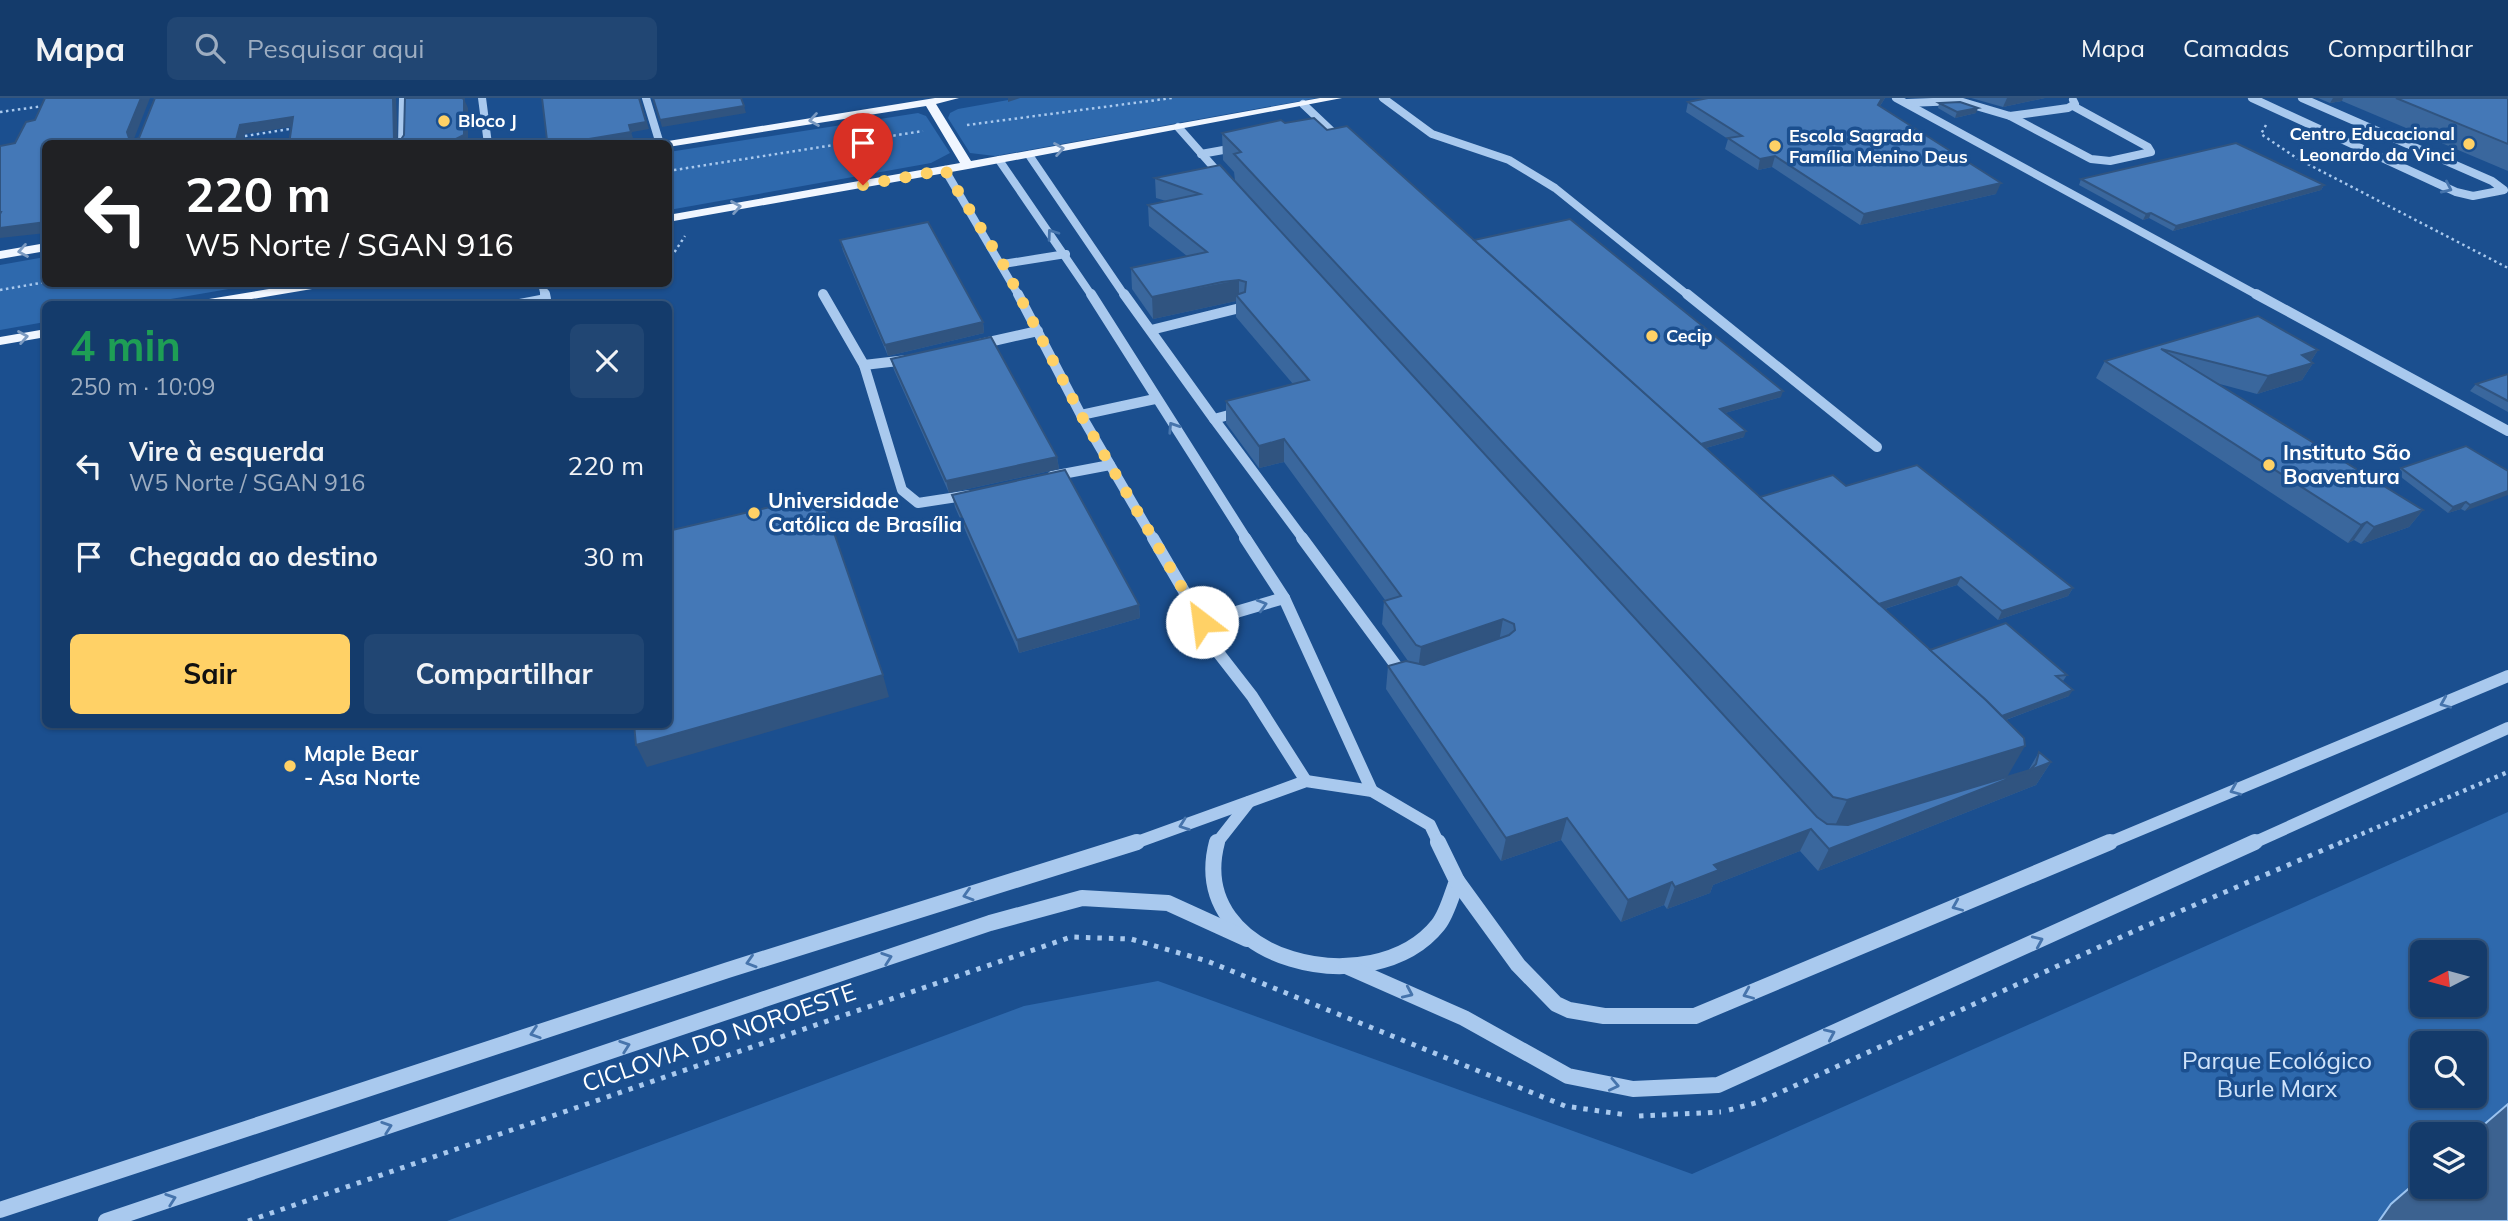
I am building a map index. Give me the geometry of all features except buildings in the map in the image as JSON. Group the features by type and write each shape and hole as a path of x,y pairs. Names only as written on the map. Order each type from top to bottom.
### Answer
{"main road":[{"path":"672,143 954,98"},
{"path":"672,218 1337,98"},
{"path":"930,103 968,166"},
{"path":"0,255 42,248"},
{"path":"220,301 301,287"},
{"path":"0,341 42,334"}],"street":[{"path":"402,140 403,98"},
{"path":"482,98 487,140"},
{"path":"646,98 662,140"},
{"path":"1383,98 1432,134 1509,160 1555,188 1877,447"},
{"path":"1896,98 2508,431"},
{"path":"2252,98 2465,195 2504,190 2499,185"},
{"path":"2302,98 2508,189"},
{"path":"2010,116 2091,159 2110,161 2151,152 2148,147 2072,102"},
{"path":"1303,104 1348,145"},
{"path":"1178,127 1236,193"},
{"path":"1317,132 1329,130"},
{"path":"1201,154 1252,145"},
{"path":"1029,155 1214,419 1400,673 1418,680"},
{"path":"999,160 1066,254 1154,399 1284,598 1372,791"},
{"path":"945,170 1003,264 1081,415 1217,651 1252,696 1306,781"},
{"path":"1003,264 1066,254"},
{"path":"823,294 864,365 902,490 918,503 943,502 981,493"},
{"path":"1151,330 1240,308"},
{"path":"972,346 1038,331"},
{"path":"864,365 883,365 921,357"},
{"path":"1081,415 1154,399"},
{"path":"1214,419 1251,409"},
{"path":"1045,478 1110,465"},
{"path":"1202,622 1284,598"},
{"path":"0,1210 728,970 1124,847 1306,781 1372,791 1430,825 1457,881 1527,973 1557,1004 1602,1017 1695,1016 2508,676"},
{"path":"1345,966 1464,1018 1568,1076 1633,1089 1718,1085 2508,729"},
{"path":"1247,939 1215,895 1216,844 1249,802"},
{"path":"106,1221 990,923 1082,898 1168,903 1293,962 1345,966 1399,956 1439,925 1457,881"}],"lane":[{"path":"1906,103 1959,101 2010,116 2050,112 2072,102"}],"path":[{"path":"0,112 51,105"},
{"path":"2285,113 2265,125 2261,134 2298,159 2508,268"},
{"path":"227,139 308,126"},
{"path":"0,290 42,283"},
{"name":"CICLOVIA DO NOROESTE","path":"248,1221 1071,937 1131,939 1207,961 1564,1106 1623,1115 1709,1115 1759,1102 2141,928 2508,772"}],"green space":[{"path":"1019,98 1317,98 995,156 970,153 948,118 950,113 958,109"},
{"path":"918,113 926,116 950,153 931,163 672,209 672,152"},
{"path":"42,258 42,287 241,287 159,301 42,301 42,323 0,330 0,265"},
{"name":"Parque Ecológico Burle Marx","path":"2508,812 2508,1221 447,1221 1024,1006 1158,981 1692,1174"}],"shaded area":[{"path":"2508,1104 2508,1221 2379,1221 2391,1204 2410,1187 2410,1199 2487,1199 2487,1122"}],"place":[{"name":"Bloco J","path":"444,121"},
{"name":"Centro Educacional Leonardo da Vinci","path":"2469,144"},
{"name":"Escola Sagrada Família Menino Deus","path":"1775,146"},
{"name":"Cecip","path":"1652,336"},
{"name":"Instituto São Boaventura","path":"2269,465"},
{"name":"Universidade Católica de Brasília","path":"754,513"},
{"name":"Maple Bear - Asa Norte","path":"290,766"}],"route":[{"path":"863,185 945,170 1003,264 1081,415 1202,622"}]}
